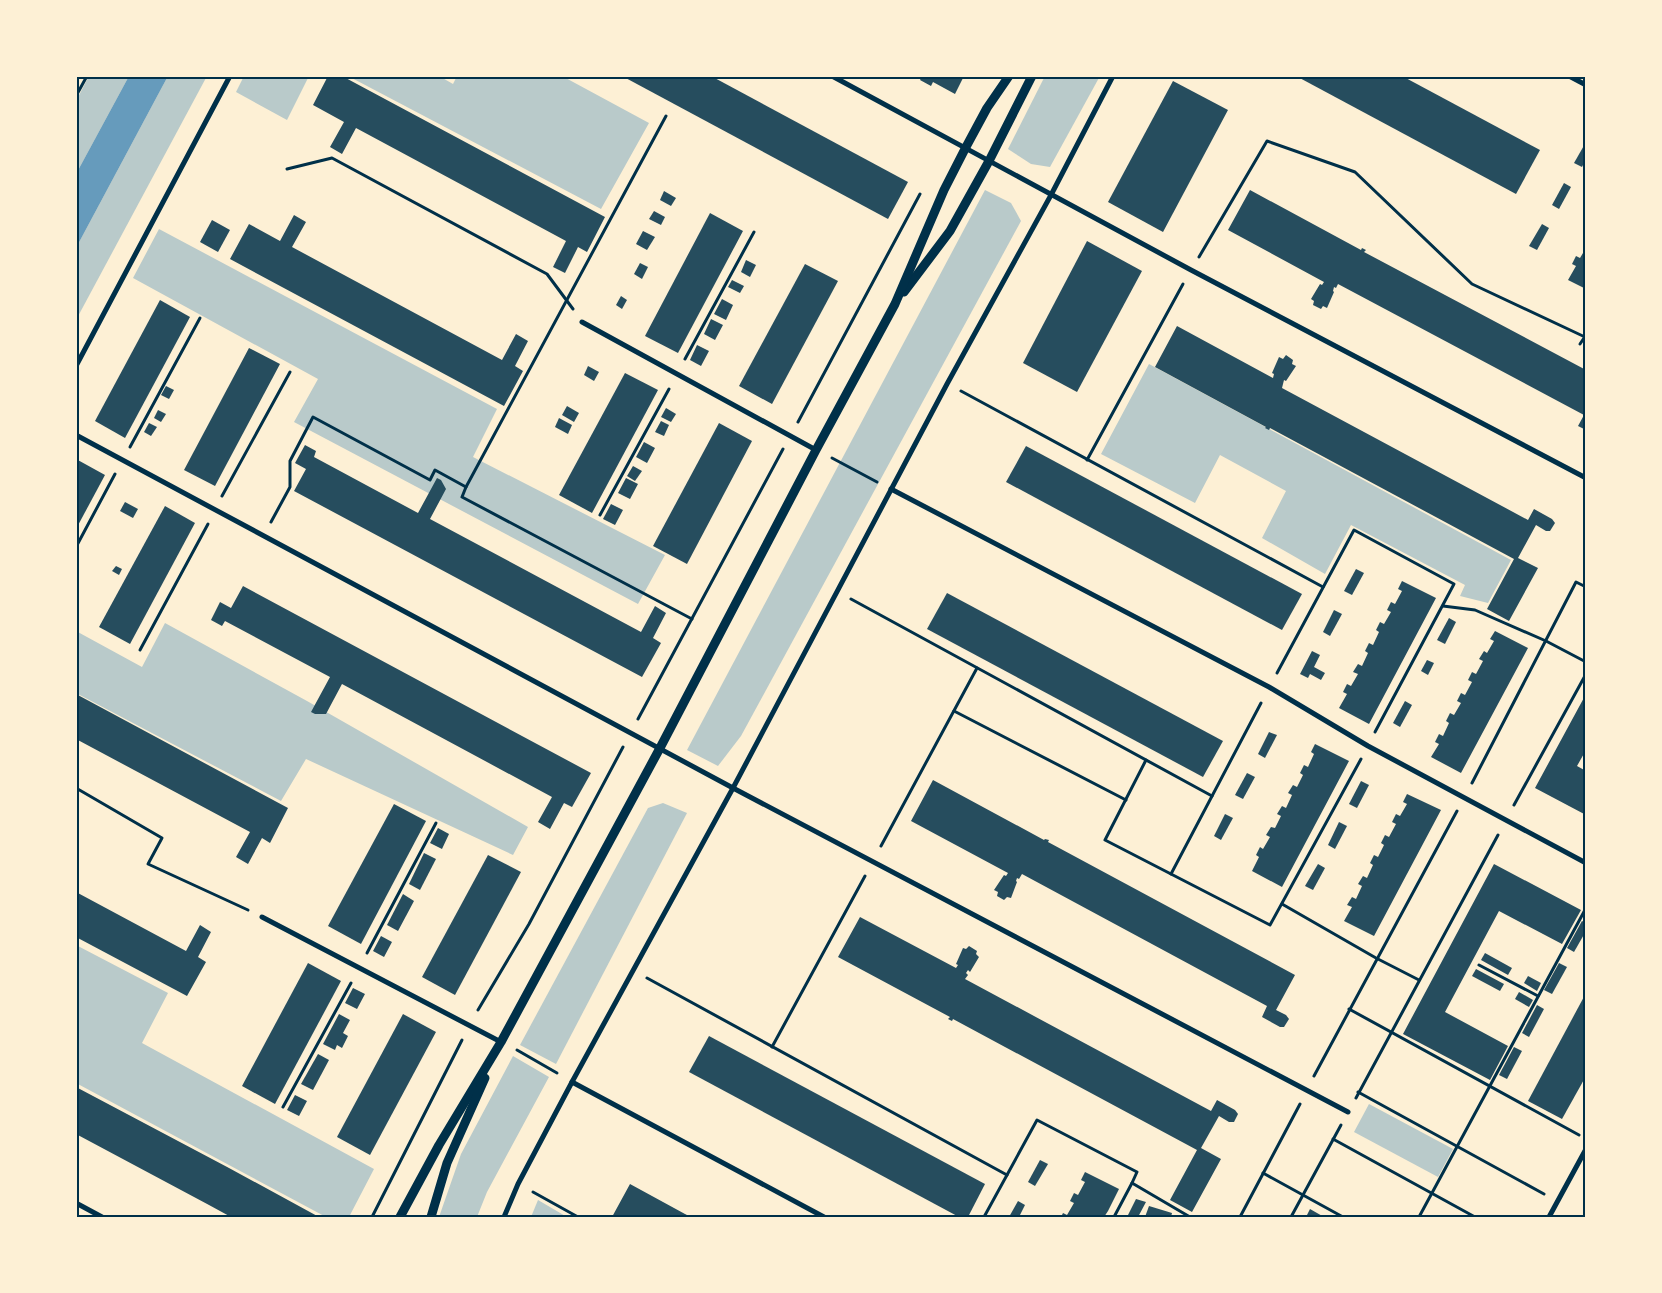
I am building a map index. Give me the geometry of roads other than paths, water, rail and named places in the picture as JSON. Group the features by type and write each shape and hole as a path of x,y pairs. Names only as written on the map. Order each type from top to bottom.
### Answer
{"street":[{"path":"76,366 230,76"},
{"path":"832,76 1191,270 1586,478"},
{"path":"400,1217 439,1145 501,1042 660,748 816,450 895,304 944,190 986,108 1009,76"},
{"path":"895,304 950,231 989,161 1032,76"},
{"path":"504,1217 518,1184 572,1082 733,788 1113,76"},
{"path":"1569,76 1586,85"},
{"path":"582,322 816,450"},
{"path":"76,435 733,788 1348,1112"},
{"path":"891,489 1270,687 1368,746 1586,863"},
{"path":"262,917 501,1042"},
{"path":"431,1217 447,1163 501,1042"},
{"path":"572,1082 824,1217"},
{"path":"1549,1217 1586,1149"},
{"path":"76,1203 102,1217"}],"water":[{"path":"129,76 168,76 76,248 76,174"}]}
